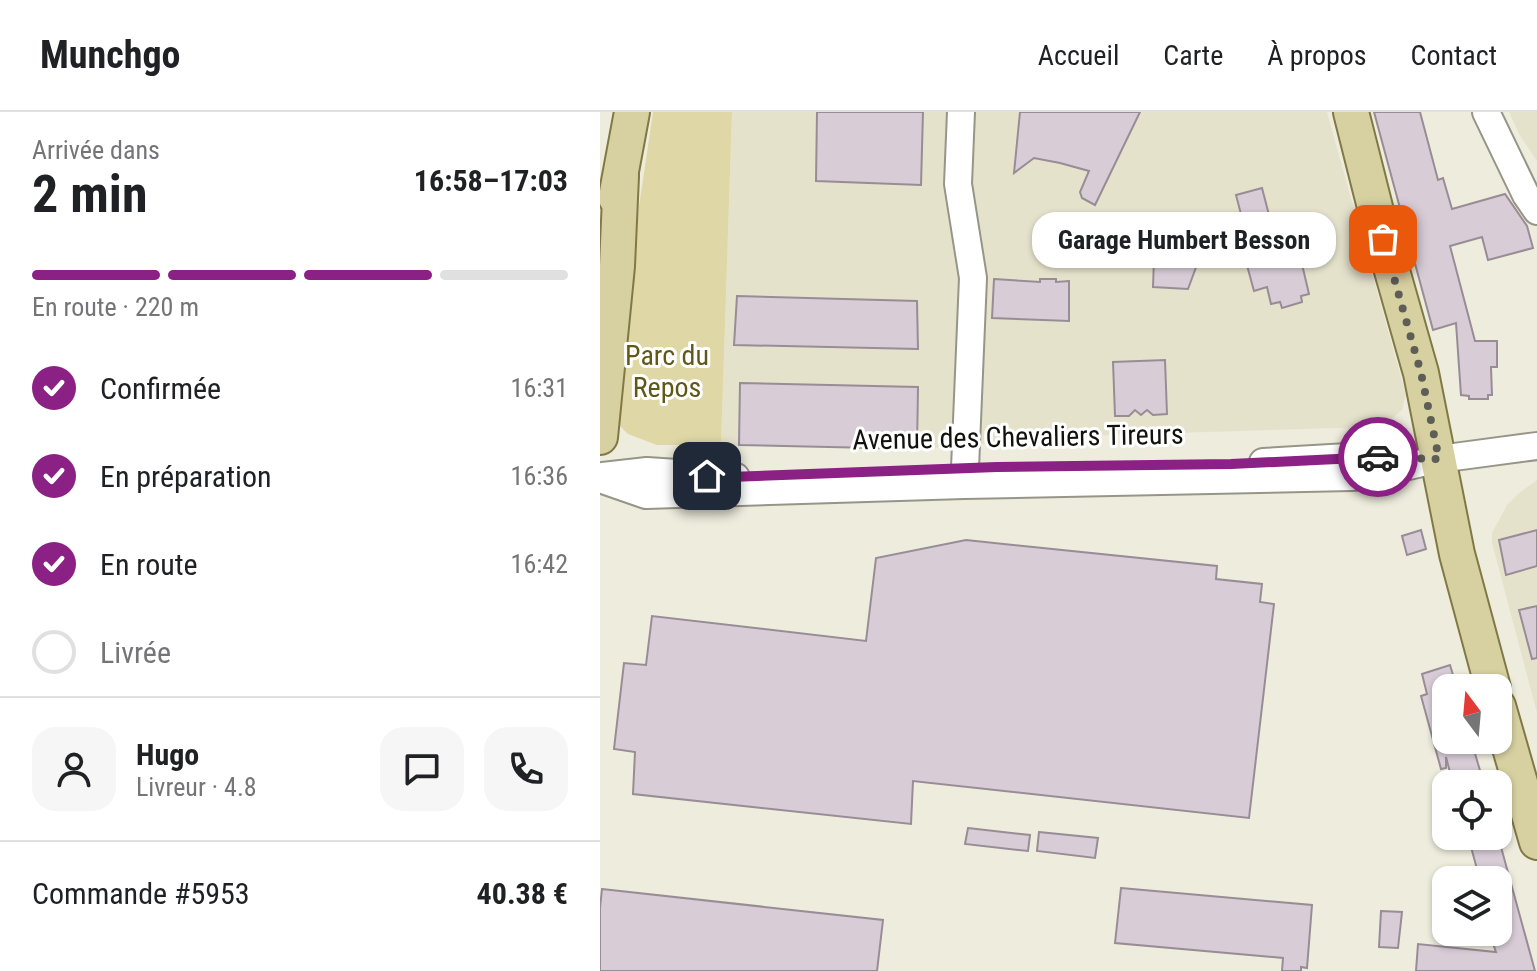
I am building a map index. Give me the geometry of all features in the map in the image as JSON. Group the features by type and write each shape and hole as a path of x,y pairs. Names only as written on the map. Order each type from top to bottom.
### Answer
{"main road":[{"path":"600,260 621,176 632,112"},
{"path":"1351,112 1421,373 1457,554 1489,674"},
{"path":"600,437 617,266 621,176"},
{"path":"1512,754 1537,842"}],"street":[{"path":"961,112 958,184 973,278 965,468"},
{"path":"1486,112 1526,195 1537,211"},
{"name":"Avenue des Chevaliers Tireurs","path":"600,478 646,495 1351,477 1439,459 1537,446"},
{"name":"Avenue des Chevaliers Tireurs","path":"600,478 647,471 729,477 965,468 1231,464 1365,456 1439,459"}],"shaded area":[{"path":"732,112 1327,112 1406,395 1402,410 1388,422 1371,427 1080,436 917,449 721,445"},
{"path":"1509,112 1537,112 1537,161 1519,134"},
{"path":"1537,480 1537,713 1492,543 1492,533 1507,505"}],"green space":[{"name":"Parc du Repos","path":"653,112 732,112 721,445 657,445 628,434 618,424 612,355 634,272 638,213"}],"building":[{"path":"817,112 923,112 921,185 816,181"},
{"path":"1020,112 1140,112 1095,205 1082,198 1080,192 1089,171 1034,158 1014,173"},
{"path":"1374,112 1420,112 1438,180 1443,178 1452,209 1505,194 1527,226 1533,248 1488,260 1482,237 1450,246 1475,341 1497,341 1497,367 1491,367 1492,395 1488,395 1488,399 1469,399 1469,396 1461,395 1456,323 1433,330"},
{"path":"1262,188 1275,238 1289,235 1291,243 1321,235 1326,254 1301,260 1309,294 1301,296 1302,302 1282,308 1280,302 1271,304 1267,287 1254,291 1242,247 1249,245 1236,195"},
{"path":"1155,230 1195,231 1202,251 1188,289 1153,287"},
{"path":"994,279 1069,281 1069,321 992,318"},
{"path":"737,296 917,301 918,349 734,345"},
{"path":"1165,360 1167,414 1153,415 1147,410 1141,415 1135,410 1129,416 1115,416 1113,362"},
{"path":"740,383 918,387 917,449 739,445"},
{"path":"1421,530 1426,549 1407,555 1402,536"},
{"path":"1537,530 1537,566 1506,575 1499,540"},
{"path":"966,540 1217,566 1216,579 1262,584 1260,602 1274,604 1249,818 913,781 911,824 633,794 635,752 614,749 624,663 646,665 652,616 866,641 876,558"},
{"path":"1537,606 1537,658 1532,659 1519,610"},
{"path":"1450,665 1453,674 1432,674 1432,736 1421,696 1427,694 1422,674"},
{"path":"1437,754 1475,754 1480,770 1449,770 1446,757 1446,768 1441,769"},
{"path":"968,828 1030,835 1028,851 965,844"},
{"path":"1039,832 1098,838 1095,858 1037,851"},
{"path":"1472,850 1502,850 1506,866 1476,866"},
{"path":"1512,887 1535,971 1416,971 1418,944 1496,952 1494,946 1512,946"},
{"path":"1121,888 1312,905 1307,968 1282,971 1283,958 1115,943"},
{"path":"602,889 883,920 877,971 600,971"},
{"path":"1381,911 1402,912 1398,948 1379,947"}],"way so far":[{"path":"1378,457 1439,459 1421,373 1383,239"}],"place":[{"name":"Garage Humbert Besson","path":"1383,239"}],"route":[{"path":"707,476 1080,465 1231,464 1378,457"}]}
